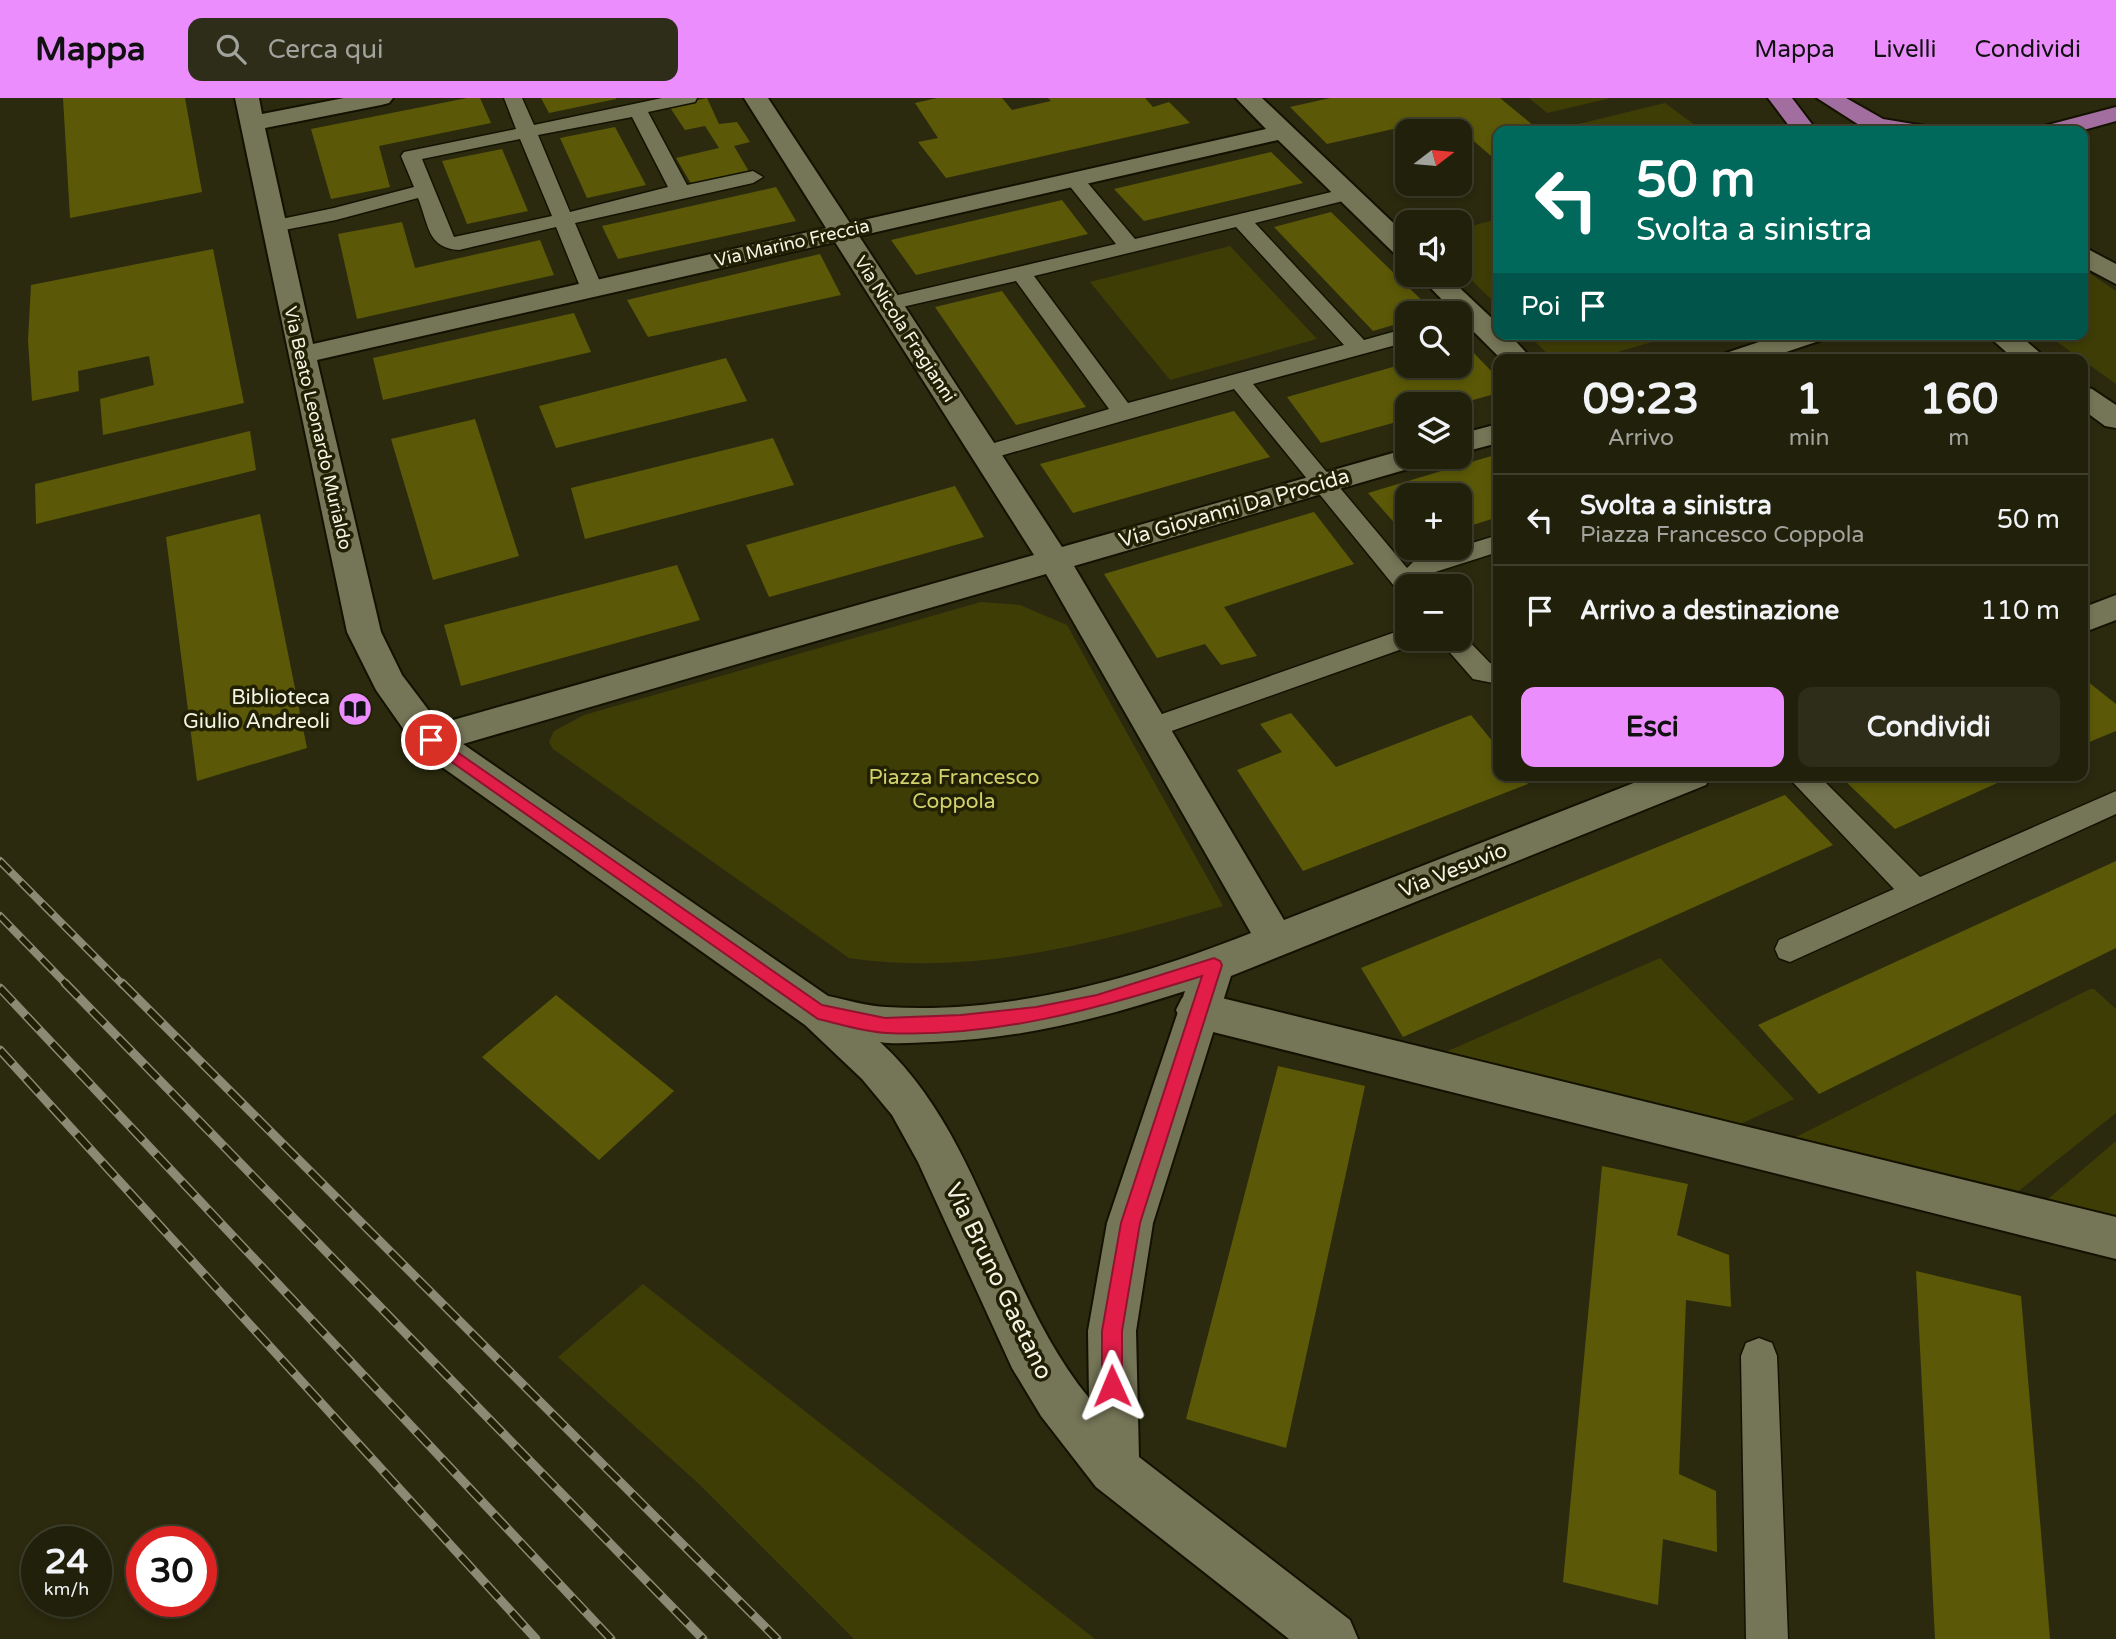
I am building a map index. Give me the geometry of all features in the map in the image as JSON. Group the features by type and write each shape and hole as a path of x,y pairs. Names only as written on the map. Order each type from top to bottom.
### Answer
{"main road":[{"path":"1780,98 1801,126"},
{"path":"1829,98 1878,126"},
{"path":"2072,126 2116,114"}],"street":[{"path":"250,110 381,98"},
{"name":"Via Nicola Fragianni","path":"756,98 1054,560"},
{"path":"1248,98 1395,239"},
{"name":"Via Beato Leonardo Murialdo","path":"250,110 301,355 364,632 388,681 431,740"},
{"name":"Via Marino Freccia","path":"301,355 1283,132"},
{"path":"2088,258 2116,276"},
{"path":"1441,287 1453,301"},
{"path":"1472,322 1493,339"},
{"path":"1494,340 1512,354"},
{"path":"1751,354 1794,340"},
{"path":"2008,340 2027,354"},
{"path":"2088,399 2116,419"},
{"path":"1472,441 1493,434"},
{"name":"Via Giovanni Da Procida","path":"1054,560 1395,462"},
{"path":"431,740 1054,560 1276,941"},
{"path":"2088,619 2116,607"},
{"path":"431,740 818,1012 885,1026 961,1023 1036,1014 1097,1002 1214,965"},
{"name":"Via Vesuvio","path":"1214,965 1678,781"},
{"path":"1114,1469 1112,1331 1130,1223 1197,1010 1214,965"},
{"path":"1197,1010 2116,1238"},
{"name":"Via Bruno Gaetano","path":"818,1012 877,1066 906,1101 934,1148 1029,1351 1058,1399 1114,1469 1331,1639"}],"lane":[{"path":"513,98 565,218 592,289"},
{"path":"688,98 411,156 446,243 460,244 753,177"},
{"path":"628,111 638,111 678,187 673,194"},
{"path":"1074,179 1130,247"},
{"path":"274,226 336,214 424,190"},
{"path":"889,304 1348,194"},
{"path":"1241,220 1359,348"},
{"path":"1021,273 1123,412"},
{"path":"985,453 1123,412 1395,338"},
{"path":"1239,381 1398,574"},
{"path":"1417,574 1423,567 1493,545"},
{"path":"1152,728 1395,641"},
{"path":"1464,651 1493,679"},
{"path":"1806,781 1916,892"},
{"path":"1790,949 2116,802"},
{"path":"1759,1356 1767,1639"}],"green space":[{"path":"1529,98 1611,98 1547,113"},
{"path":"1665,103 1696,126 1570,126"},
{"path":"1493,220 1493,301 1472,281 1472,226"},
{"path":"1230,246 1317,339 1170,380 1090,282"},
{"path":"2088,272 2116,291 2116,384 2088,364 2088,354 2074,354 2054,340 2088,340"},
{"path":"1533,340 1659,340 1610,354 1548,354"},
{"name":"Piazza Francesco Coppola","path":"981,602 1020,605 1067,625 1223,906 1131,932 1038,953 944,963 897,963 849,958 553,749 549,742 554,731 584,715"},
{"path":"1660,958 1794,1099 1732,1128 1441,1054"},
{"path":"2094,989 2116,1009 2116,1113 2010,1198 1792,1139"},
{"path":"2116,1141 2116,1224 2041,1205"},
{"path":"643,1284 1095,1639 854,1639 699,1484 558,1357"}],"building":[{"path":"63,98 185,98 202,192 70,218"},
{"path":"467,98 480,98 491,123 379,146 390,187 331,199 311,129"},
{"path":"541,98 616,98 616,99 549,113"},
{"path":"707,98 719,124 737,122 750,142 734,146 751,175 693,187 676,158 719,148 705,126 685,130 669,106"},
{"path":"937,98 1002,98 1012,110 1051,101 1048,98 1145,98 1153,107 1169,102 1190,123 946,178 918,142 938,138 915,103"},
{"path":"1330,98 1500,98 1534,126 1493,126 1493,158 1472,140 1472,119 1395,119 1395,129 1327,144 1290,107"},
{"path":"615,127 646,185 587,198 560,138"},
{"path":"502,149 528,211 467,224 442,161"},
{"path":"1271,152 1303,183 1144,221 1114,189"},
{"path":"776,187 796,221 618,259 602,226"},
{"path":"1062,200 1088,234 916,275 891,240"},
{"path":"1331,212 1395,274 1395,287 1408,287 1423,301 1395,301 1395,325 1373,331 1274,227"},
{"path":"402,222 415,268 540,240 554,275 357,319 338,234"},
{"path":"213,249 244,403 103,435 100,399 154,385 149,356 78,371 79,391 32,401 28,340 31,285"},
{"path":"820,254 841,295 648,337 627,300"},
{"path":"1002,291 1086,407 1016,425 935,307"},
{"path":"574,313 591,352 383,400 373,358"},
{"path":"1472,351 1493,373 1493,394 1472,400 1472,392 1395,392 1395,422 1321,443 1287,397 1395,366 1395,378 1472,378"},
{"path":"726,358 747,401 556,448 539,406"},
{"path":"1234,411 1270,457 1073,513 1040,464"},
{"path":"475,419 519,556 433,580 391,439"},
{"path":"250,431 256,470 36,524 35,484"},
{"path":"773,438 794,485 585,539 571,488"},
{"path":"1493,456 1493,519 1472,525 1472,483 1401,483 1448,469 1472,469 1472,462"},
{"path":"1395,485 1395,523 1368,493"},
{"path":"955,486 984,537 769,597 746,545"},
{"path":"1314,512 1354,564 1224,607 1257,656 1221,665 1205,644 1157,658 1104,574"},
{"path":"260,514 307,748 197,781 166,537"},
{"path":"677,565 700,620 461,686 444,625"},
{"path":"2088,682 2116,704 2116,731 2088,743"},
{"path":"1291,713 1336,767 1471,715 1493,742 1493,781 1526,781 1528,784 1303,871 1237,770 1282,752 1260,724"},
{"path":"1845,781 2002,781 1895,829"},
{"path":"1785,795 1833,845 1403,1037 1361,968"},
{"path":"2116,861 2116,948 1819,1094 1758,1025"},
{"path":"556,995 674,1091 599,1160 482,1057"},
{"path":"1278,1066 1365,1086 1286,1448 1186,1419"},
{"path":"1602,1166 1688,1184 1677,1235 1729,1255 1731,1307 1686,1300 1679,1474 1716,1491 1717,1552 1663,1539 1658,1605 1563,1582"},
{"path":"1916,1271 2021,1296 2050,1639 1935,1639"}],"railway":[{"path":"0,861 123,985"},
{"path":"0,916 67,985"},
{"path":"65,983 703,1639"},
{"path":"122,983 777,1639"},
{"path":"0,988 611,1639"},
{"path":"0,1050 536,1639"}],"place":[{"name":"Biblioteca Giulio Andreoli","path":"355,709"}],"route":[{"path":"431,740 818,1012 885,1026 961,1023 1036,1014 1097,1002 1214,965 1197,1010 1130,1223 1112,1331 1112,1386"}]}
